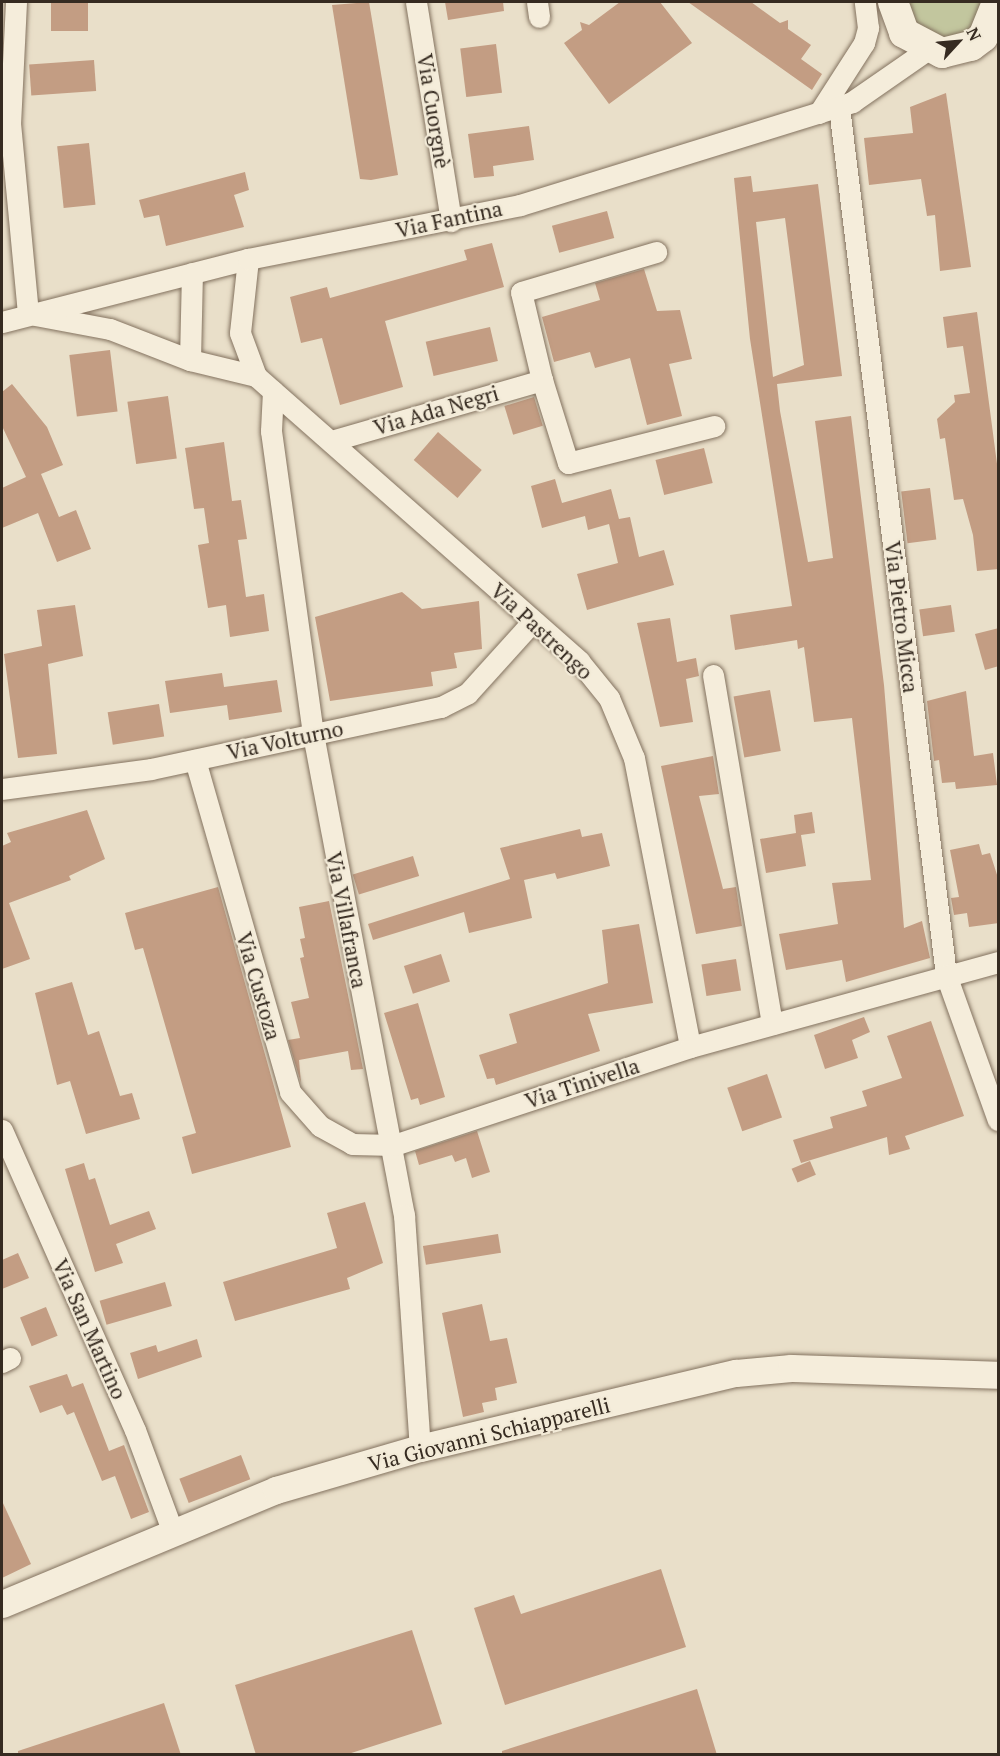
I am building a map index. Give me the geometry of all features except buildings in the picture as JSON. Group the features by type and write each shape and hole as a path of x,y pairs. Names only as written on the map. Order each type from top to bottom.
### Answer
{"main road":[{"path":"893,2 929,45 999,54"},
{"path":"929,45 983,37 997,2"}],"street":[{"path":"16,2 10,123 28,314"},
{"name":"Via Cuorgnè","path":"416,2 451,221"},
{"path":"819,113 864,43 868,28 865,2"},
{"name":"Via Fantina","path":"2,322 248,259 451,221 819,113 839,107 885,80 929,45"},
{"name":"Via Pietro Micca","path":"839,107 946,975 999,1120"},
{"path":"656,252 521,292 542,380 568,463 714,426"},
{"name":"Via Pastrengo","path":"248,259 240,333 256,376"},
{"path":"190,360 192,273"},
{"name":"Via Pastrengo","path":"28,314 110,329 190,360 256,376 533,621 594,678 621,718 634,758 690,1047"},
{"name":"Via Ada Negri","path":"331,441 542,380"},
{"name":"Via Villafranca","path":"273,391 271,431 313,734 348,942 394,1145 420,1448"},
{"name":"Via Volturno","path":"2,789 195,760 457,700 533,621"},
{"path":"713,675 772,1024"},
{"name":"Via Custoza","path":"195,760 290,1092 339,1140 394,1145"},
{"name":"Via Tinivella","path":"394,1145 690,1047 999,962"},
{"name":"Via San Martino","path":"2,1131 135,1430 172,1530"},
{"name":"Via Giovanni Schiapparelli","path":"2,1604 172,1530 257,1496 420,1448 754,1370 999,1375"}],"green space":[{"path":"905,2 985,2 973,29 949,40 914,25"}]}
